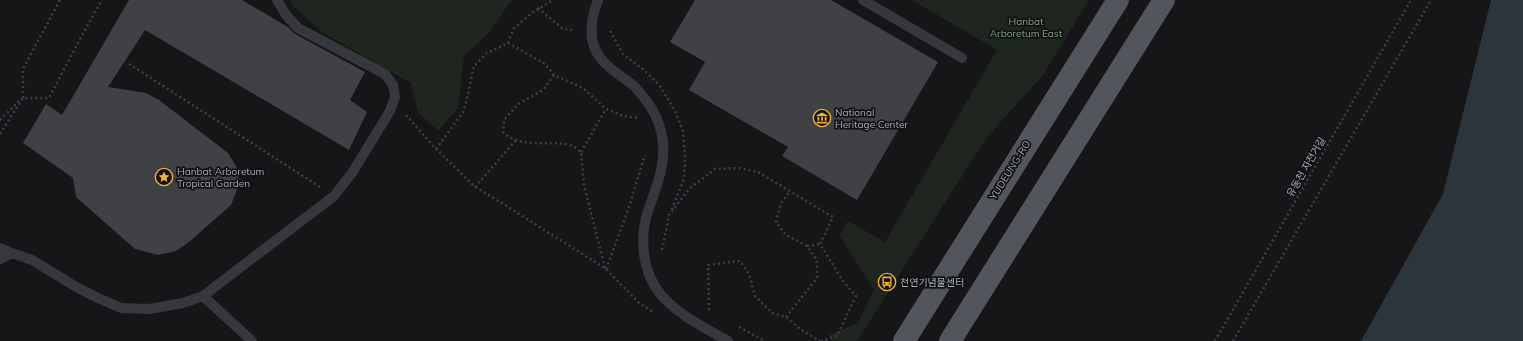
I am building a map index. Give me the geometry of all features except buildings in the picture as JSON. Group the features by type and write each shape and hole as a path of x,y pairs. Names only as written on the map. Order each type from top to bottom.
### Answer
{"main road":[{"name":"YUDEUNG-RO","path":"904,341 1118,0"},
{"path":"950,341 1164,0"}],"lane":[{"path":"0,248 32,260 78,288 121,308 149,309 183,303 203,296 334,196 352,173 390,111 395,97 393,85 385,74 298,28 286,15 277,0"},
{"path":"598,0 593,13 591,30 594,47 603,62 634,86 647,100 655,114 661,131 663,162 658,183 646,215 642,238 644,262 653,283 666,300 687,317 728,341"},
{"path":"863,0 962,58"},
{"path":"0,260 12,253"},
{"path":"203,296 252,341"}],"path":[{"path":"0,134 23,98 23,69 60,0"},
{"path":"0,120 23,98 49,98 102,0"},
{"path":"436,149 464,111 474,66 487,53 508,43 514,28 538,8 553,0"},
{"name":"유동천 자전거길","path":"1215,341 1411,0"},
{"path":"1233,341 1431,0"},
{"path":"538,8 562,30 574,30"},
{"path":"576,22 574,30 576,37"},
{"path":"508,43 545,64 554,75 583,88 606,109 623,116 641,118 637,112"},
{"path":"129,64 334,196"},
{"path":"554,75 543,90 518,104 504,120 503,132 509,139 531,143 571,145 581,152"},
{"path":"394,101 436,149 475,187 606,269 639,303 659,316"},
{"path":"606,109 581,152 584,185 606,269"},
{"path":"475,187 516,140"},
{"path":"606,269 628,210 646,151"},
{"path":"661,253 669,215 690,188 714,169 740,168 758,172 833,217 820,244"},
{"path":"786,317 817,278 817,260 807,246 786,235 776,222 781,203 790,191"},
{"path":"807,246 820,244"},
{"path":"704,307 709,310 708,265 740,261 749,274 755,296 772,313 786,317 800,329 820,341 838,336 856,296 843,281 820,244"}],"green space":[{"path":"290,0 515,0 510,2 490,32 464,56 458,108 438,131 418,112 411,83 323,33 291,4"},
{"name":"Hanbat Arboretum East","path":"912,0 1089,0 1043,75 987,137 857,341 832,341 829,335 858,323 874,290 839,235 848,221 885,242 997,50"}],"shaded area":[{"path":"1491,0 1523,0 1523,341 1361,341 1443,194"}],"place":[{"name":"National Heritage Center","path":"822,118"},
{"name":"Hanbat Arboretum Tropical Garden","path":"164,177"},
{"name":"천연기념물센터","path":"887,282"}]}
